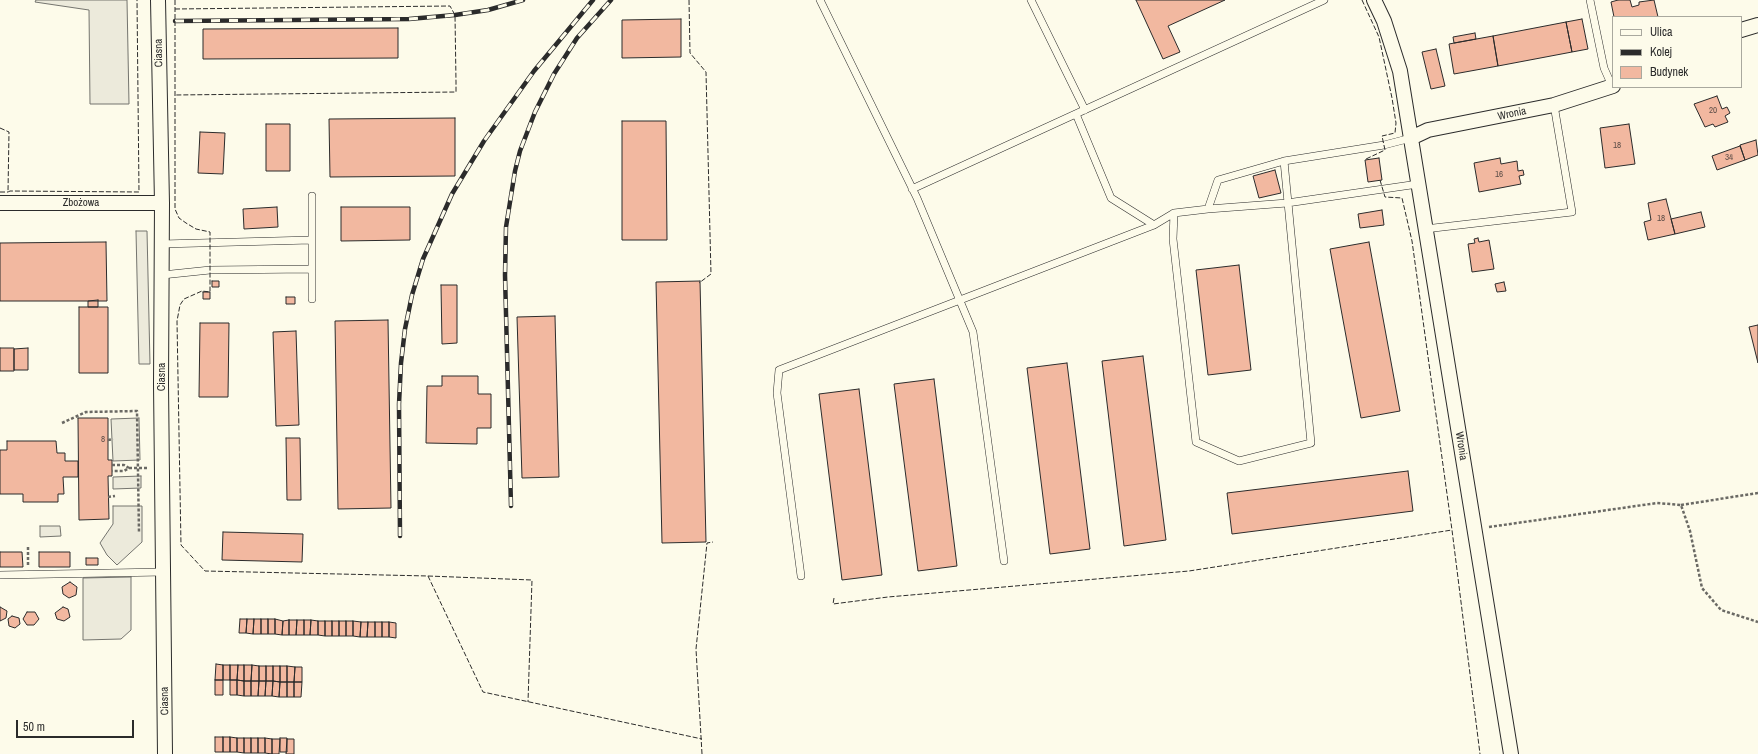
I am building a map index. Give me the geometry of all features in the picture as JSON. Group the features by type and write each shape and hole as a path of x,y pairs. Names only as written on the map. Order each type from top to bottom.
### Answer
{"street":[{"name":"Ciasna","path":"158,0 162,203 165,754"},
{"name":"Wronia","path":"1374,0 1384,21 1400,71 1511,754"},
{"path":"1742,30 1758,25"},
{"name":"Wronia","path":"1411,138 1428,130 1554,105 1612,86"},
{"name":"Zbożowa","path":"0,203 162,203"}],"lane":[{"path":"820,0 912,189 961,299 973,332 1004,561"},
{"path":"1031,0 1084,110"},
{"path":"912,189 1324,0"},
{"path":"1590,0 1604,68 1612,86"},
{"path":"1425,229 1572,212 1554,105"},
{"path":"1076,114 1111,198 1154,225"},
{"path":"1208,208 1218,180 1284,161 1384,145 1411,138"},
{"path":"1174,214 1173,239 1196,442 1239,461 1311,443 1284,161"},
{"path":"801,576 777,393 779,370 1154,225 1174,214 1208,208 1287,204 1418,184"},
{"path":"312,196 312,298"},
{"path":"162,244 311,240"},
{"path":"162,275 210,270 312,268"},
{"path":"0,575 163,572"}],"path":[{"path":"62,423 86,412 137,411 139,533"},
{"path":"108,440 113,439"},
{"path":"112,465 124,465 129,468 124,471 112,471"},
{"path":"1474,530 1657,503 1681,505 1758,493"},
{"path":"108,497 115,496"},
{"path":"1681,505 1690,531 1702,588 1721,610 1758,622"},
{"path":"28,545 28,574"}],"shaded area":[{"path":"36,0 127,0 129,104 90,104 89,10 35,2"},
{"path":"136,231 147,231 150,364 139,364"},
{"path":"139,418 140,460 113,461 111,419"},
{"path":"141,476 141,488 113,489 113,477"},
{"path":"113,506 142,506 142,542 117,565 107,555 100,543 113,524"},
{"path":"40,526 60,526 61,536 40,537"},
{"path":"131,577 131,630 121,639 83,640 83,578"}],"building":[{"path":"1136,0 1225,0 1168,26 1180,52 1163,59"},
{"path":"1618,0 1630,0 1632,7 1639,5 1639,2 1654,0 1658,16 1614,16 1611,2"},
{"path":"681,19 681,57 622,58 622,20"},
{"path":"1582,19 1588,49 1572,52 1566,22"},
{"path":"1566,22 1572,52 1498,66 1493,36"},
{"path":"398,28 398,58 203,59 203,29"},
{"path":"1475,33 1476,39 1454,43 1453,37"},
{"path":"1493,36 1498,66 1454,74 1449,44"},
{"path":"1436,49 1445,86 1431,89 1422,52"},
{"path":"1717,96 1722,109 1727,107 1730,113 1725,116 1728,122 1715,127 1713,124 1705,127 1694,104"},
{"path":"455,118 455,176 330,177 329,119"},
{"path":"622,121 666,121 667,240 622,240"},
{"path":"266,124 290,124 290,171 266,171"},
{"path":"1629,124 1635,164 1605,168 1600,128"},
{"path":"200,132 225,133 223,174 198,173"},
{"path":"1756,140 1758,155 1745,160 1740,145"},
{"path":"1740,146 1745,160 1717,170 1712,156"},
{"path":"1379,158 1382,180 1368,182 1365,160"},
{"path":"1500,158 1501,164 1517,161 1518,171 1523,170 1524,175 1519,176 1521,184 1479,192 1474,163"},
{"path":"1275,170 1281,193 1259,198 1253,176"},
{"path":"1666,199 1675,234 1648,240 1644,222 1651,220 1648,203"},
{"path":"277,207 278,227 244,229 243,209"},
{"path":"341,207 410,207 410,240 341,241"},
{"path":"1382,210 1384,225 1360,228 1358,214"},
{"path":"1701,212 1705,227 1675,234 1671,219"},
{"path":"1478,238 1479,242 1489,240 1494,269 1472,272 1468,244 1475,243 1474,239"},
{"path":"106,242 107,301 0,301 0,243"},
{"path":"1369,242 1400,411 1361,418 1330,249"},
{"path":"1239,265 1251,370 1208,375 1196,270"},
{"path":"212,281 219,281 219,287 212,287"},
{"path":"700,281 706,542 662,543 656,282"},
{"path":"1504,282 1506,291 1497,292 1495,284"},
{"path":"441,285 457,285 457,343 442,344"},
{"path":"203,292 210,292 210,299 203,299"},
{"path":"286,297 295,297 295,304 286,304"},
{"path":"98,300 98,307 88,307 88,301"},
{"path":"79,307 108,307 108,373 79,373"},
{"path":"555,316 559,477 522,478 517,317"},
{"path":"388,320 391,508 338,509 335,321"},
{"path":"200,323 229,323 228,397 199,397"},
{"path":"1758,325 1758,363 1749,327"},
{"path":"296,331 299,425 276,426 273,332"},
{"path":"0,348 14,348 14,371 0,371"},
{"path":"28,348 28,370 14,370 14,349"},
{"path":"1143,356 1166,540 1124,546 1102,361"},
{"path":"1067,363 1090,549 1050,554 1027,368"},
{"path":"442,376 478,376 478,394 491,394 491,428 477,428 477,444 426,443 427,386 442,386"},
{"path":"934,379 957,566 918,571 894,384"},
{"path":"859,389 882,575 842,580 819,394"},
{"path":"78,418 108,418 108,460 112,460 112,476 108,476 109,519 79,520"},
{"path":"286,438 300,438 301,500 287,500"},
{"path":"7,441 56,441 57,453 65,453 65,461 78,461 78,477 63,477 64,494 58,494 58,502 23,502 23,494 0,494 0,450 7,450"},
{"path":"1408,471 1413,511 1232,534 1227,493"},
{"path":"223,532 303,534 302,562 222,560"},
{"path":"0,552 22,552 23,567 0,567"},
{"path":"39,552 70,552 70,567 39,567"},
{"path":"86,558 98,558 98,565 86,565"},
{"path":"70,582 77,587 76,595 69,598 63,594 62,587"},
{"path":"0,607 7,611 6,618 0,621"},
{"path":"63,607 68,609 70,617 64,621 57,619 55,613"},
{"path":"27,612 35,612 39,619 34,625 27,625 23,619"},
{"path":"12,616 19,618 20,624 15,628 9,626 8,619"},
{"path":"240,619 247,619 246,633 239,633"},
{"path":"247,619 254,619 253,634 246,633"},
{"path":"254,619 261,619 261,634 253,634"},
{"path":"261,619 268,619 268,634 261,634"},
{"path":"268,619 275,619 275,634 268,634"},
{"path":"275,619 283,621 282,635 275,634"},
{"path":"289,620 297,620 296,635 289,635"},
{"path":"289,620 289,635 282,635 283,621"},
{"path":"297,620 304,620 304,635 296,635"},
{"path":"304,620 311,620 310,635 304,635"},
{"path":"311,620 318,621 318,635 310,635"},
{"path":"318,621 325,621 325,636 318,635"},
{"path":"325,621 332,621 332,636 325,636"},
{"path":"332,621 339,621 339,636 332,636"},
{"path":"339,621 346,621 346,636 339,636"},
{"path":"346,621 353,621 353,636 346,636"},
{"path":"353,621 361,622 360,637 353,636"},
{"path":"361,622 368,622 367,637 360,637"},
{"path":"368,622 375,622 375,637 367,637"},
{"path":"375,622 382,622 382,637 375,637"},
{"path":"382,622 389,622 389,637 382,637"},
{"path":"389,622 396,623 396,638 389,637"},
{"path":"216,664 223,665 223,680 215,680"},
{"path":"223,665 230,665 230,680 223,680"},
{"path":"230,665 238,665 237,680 230,680"},
{"path":"238,665 244,665 244,681 237,680"},
{"path":"244,665 252,665 251,681 244,681"},
{"path":"252,665 259,666 259,681 251,681"},
{"path":"259,666 266,666 266,681 259,681"},
{"path":"266,666 273,666 273,681 266,681"},
{"path":"273,666 280,666 280,682 273,681"},
{"path":"280,666 287,666 287,682 280,682"},
{"path":"287,666 295,667 294,682 287,682"},
{"path":"295,667 302,667 302,682 294,682"},
{"path":"215,680 223,680 223,695 215,695"},
{"path":"230,680 237,680 237,695 230,695"},
{"path":"237,680 244,681 244,696 237,695"},
{"path":"244,681 251,681 251,696 244,696"},
{"path":"251,681 259,681 258,696 251,696"},
{"path":"259,681 266,681 265,696 258,696"},
{"path":"266,681 273,681 272,696 265,696"},
{"path":"273,681 280,682 279,697 272,696"},
{"path":"280,682 287,682 287,697 279,697"},
{"path":"287,682 294,682 294,697 287,697"},
{"path":"294,682 302,682 301,697 294,697"},
{"path":"215,737 223,737 223,752 215,752"},
{"path":"223,737 230,737 230,752 223,752"},
{"path":"230,737 237,738 237,752 230,752"},
{"path":"237,738 244,738 244,753 237,752"},
{"path":"244,738 251,738 251,753 244,753"},
{"path":"251,738 258,738 258,753 251,753"},
{"path":"258,738 265,738 265,753 258,753"},
{"path":"265,738 272,739 272,754 265,753"},
{"path":"280,738 287,738 287,752 280,752"},
{"path":"272,739 280,739 279,754 272,754"},
{"path":"287,739 294,739 294,754 286,754"}],"railway":[{"path":"175,21 409,19 455,15 488,10 523,0"},
{"path":"400,536 399,404 401,363 405,329 412,295 423,259 452,194 484,141 534,71 593,0"},
{"path":"511,506 505,275 506,227 515,171 520,151 535,112 554,74 577,38 611,0"}],"fence":[{"path":"0,128 9,132 8,192 139,192 137,0"},
{"path":"175,0 175,209 179,218 186,223 196,229 210,232 210,292 202,291 184,299 180,305 177,321 181,545 205,571 428,576 483,692 702,739"},
{"path":"689,0 690,53 706,72 711,274 699,283"},
{"path":"1362,0 1379,37 1396,123 1395,133 1382,136 1385,150 1366,159 1366,161"},
{"path":"175,9 450,6 455,15 456,82 456,92 175,95"},
{"path":"1380,180 1385,197 1402,198 1412,241 1452,530 1480,754"},
{"path":"0,192 8,192"},
{"path":"834,598 833,604 888,597 1189,571 1452,530"},
{"path":"702,754 696,649 707,543 713,542"},
{"path":"428,576 532,580 528,702"}]}
